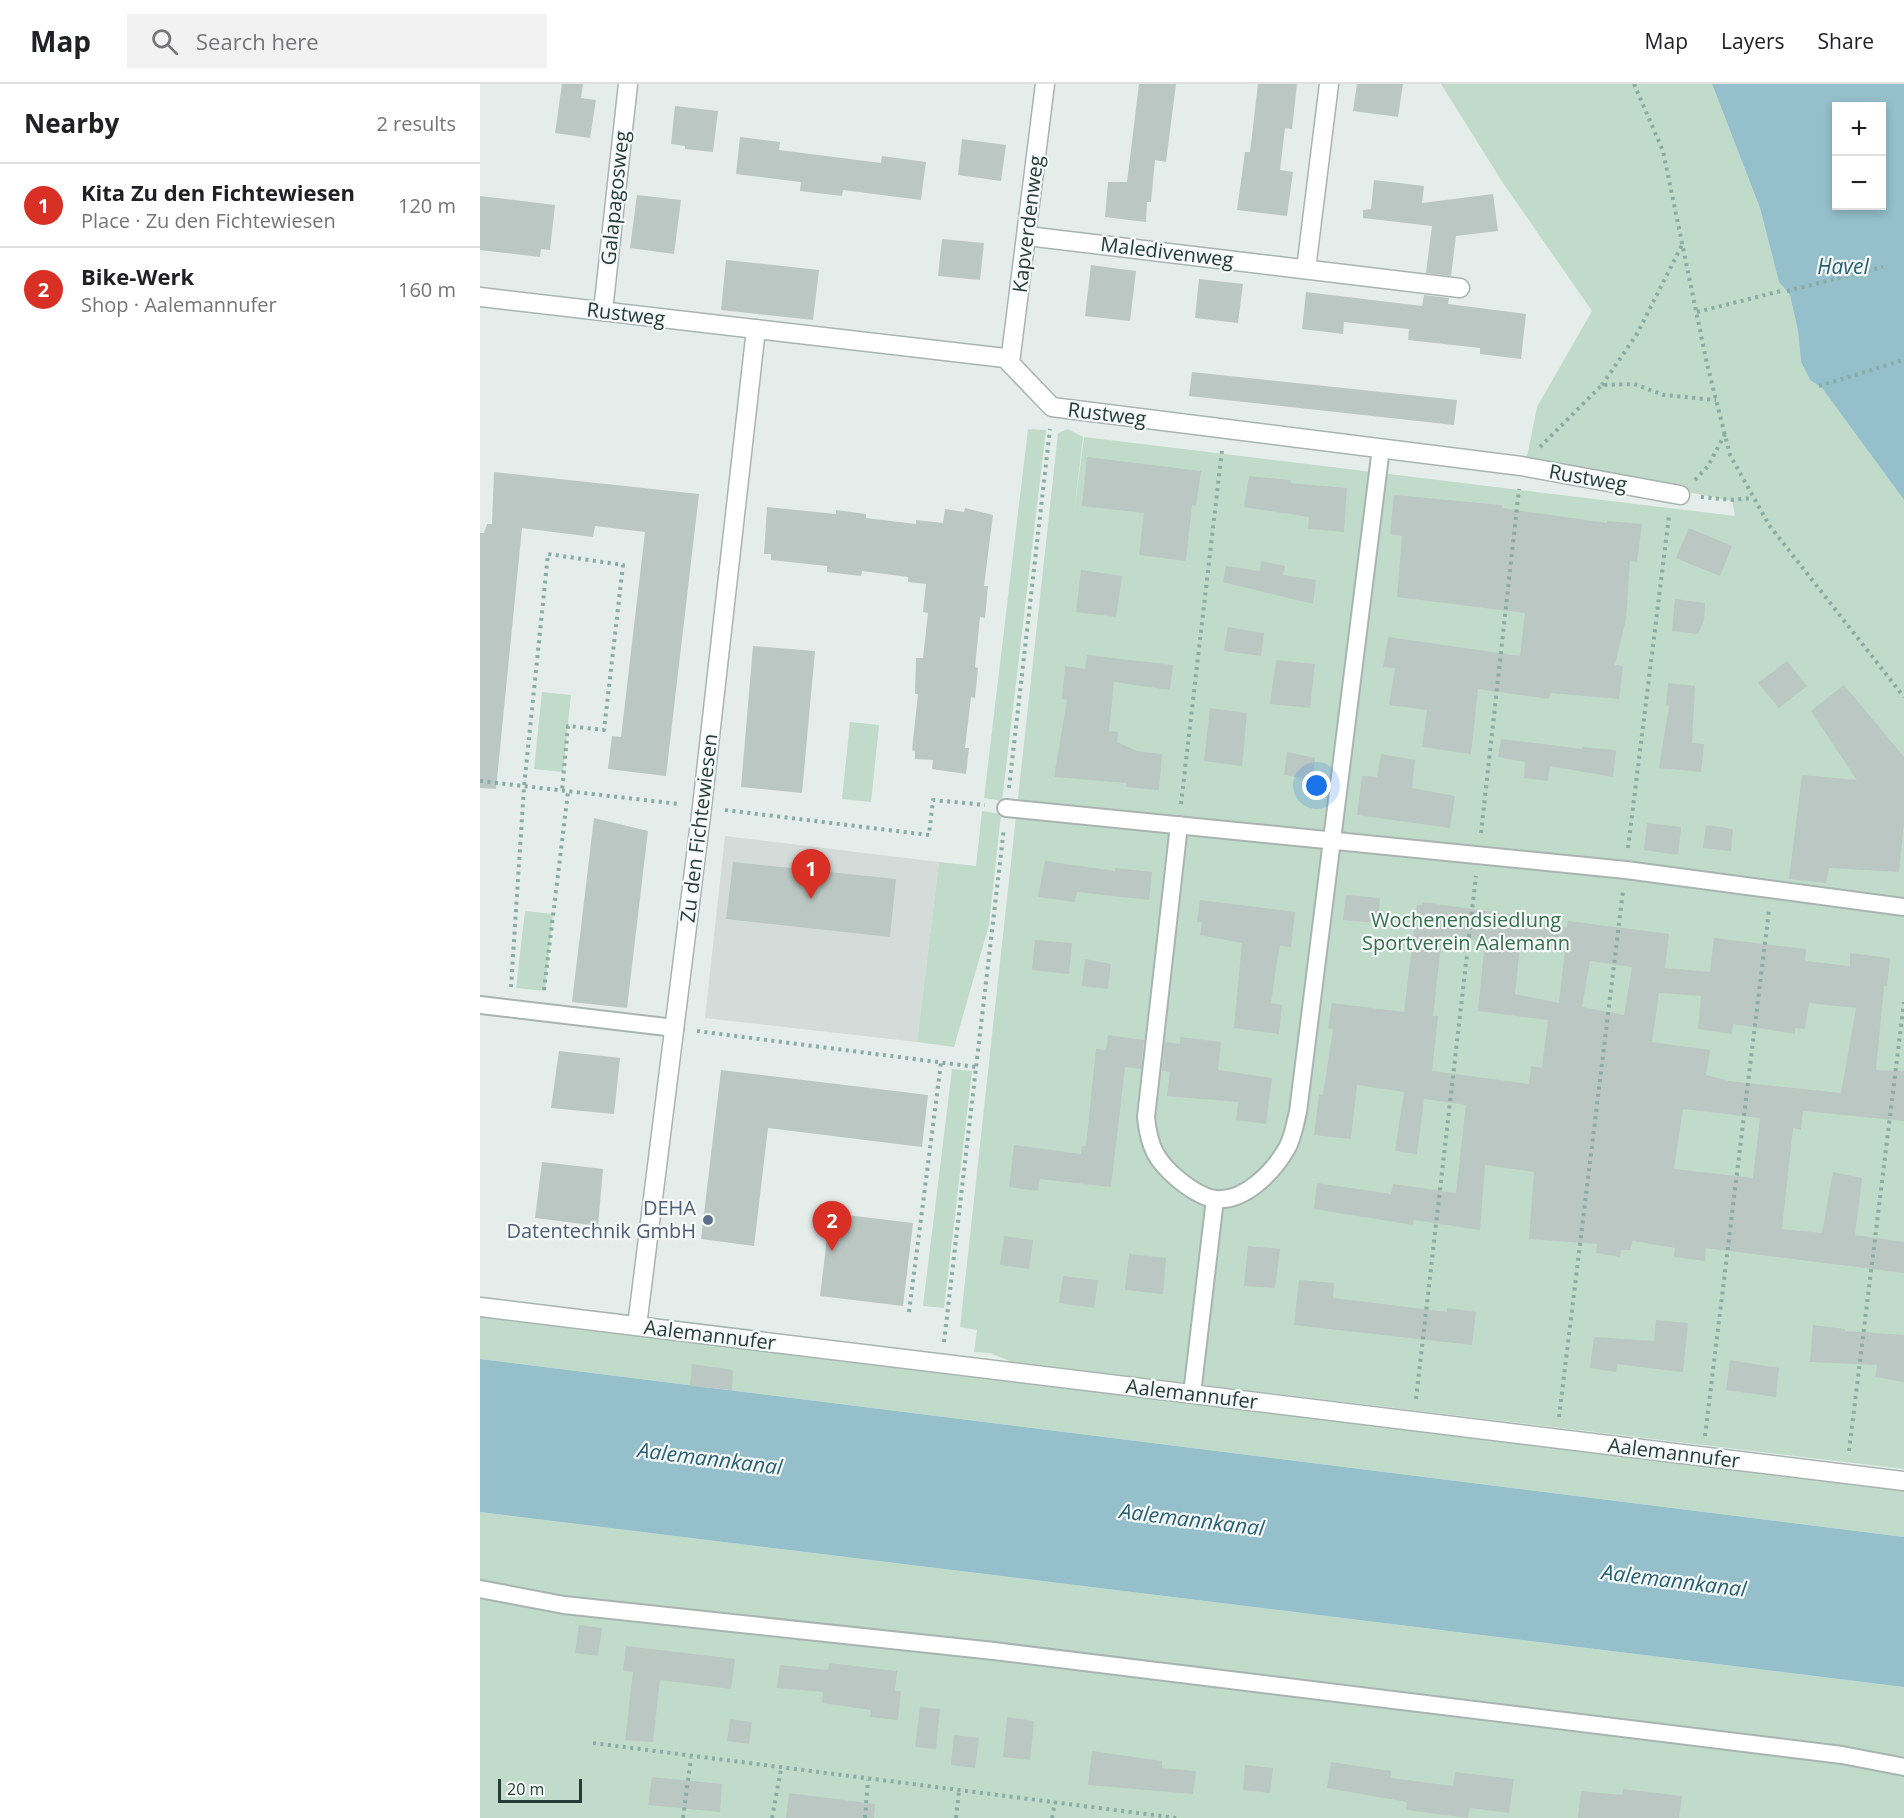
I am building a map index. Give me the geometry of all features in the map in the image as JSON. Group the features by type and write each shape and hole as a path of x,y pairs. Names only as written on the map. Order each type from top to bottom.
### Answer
{"street":[{"name":"Galapagosweg","path":"603,311 628,84"},
{"name":"Kapverdenweg","path":"1010,363 1045,84"},
{"path":"1306,269 1329,84"},
{"name":"Maledivenweg","path":"1027,236 1460,288"},
{"name":"Rustweg","path":"480,297 1005,358 1052,407 1521,466 1676,494"},
{"name":"Zu den Fichtewiesen","path":"638,1326 702,807 756,329"},
{"name":"Aalemannufer","path":"480,1307 1904,1481"}],"lane":[{"path":"1179,825 1146,1117 1148,1140 1157,1159 1174,1176 1191,1190 1215,1199 1240,1195 1269,1173 1288,1146 1298,1112 1330,840 1381,448"},
{"path":"1006,808 1626,870 1904,907"},
{"path":"480,1005 675,1029"},
{"path":"1192,1394 1215,1199"},
{"path":"480,1588 564,1605 994,1651 1819,1752 1904,1767"}],"path":[{"path":"1634,84 1663,151 1716,400 1730,455 1768,525 1904,697"},
{"path":"1414,1421 1521,466 1602,385 1637,334 1683,243"},
{"path":"1787,291 1882,267"},
{"path":"1697,312 1781,291"},
{"path":"1819,386 1904,360"},
{"path":"1602,385 1634,384 1664,395 1716,400"},
{"path":"941,1363 1052,407"},
{"path":"1179,825 1224,429"},
{"path":"1556,1438 1626,870 1676,494 1693,482 1708,466 1725,434"},
{"path":"1676,494 1731,500 1752,498"},
{"path":"509,1008 524,787 548,554 623,566 604,730 568,726 562,791"},
{"path":"480,781 929,835 933,800 1006,808"},
{"path":"541,1012 568,792"},
{"path":"1703,1456 1772,889"},
{"path":"1846,1474 1904,1002"},
{"path":"675,1029 976,1067"},
{"path":"909,1312 941,1063"},
{"path":"593,1743 691,1758 1055,1802 1144,1816 1177,1818"},
{"path":"683,1818 691,1758"},
{"path":"772,1818 781,1769"},
{"path":"865,1818 868,1780"},
{"path":"956,1818 959,1791"},
{"path":"1052,1818 1055,1802"}],"shaded area":[{"path":"725,836 939,862 917,1042 705,1018"}],"green space":[{"name":"Wochenendsiedlung Sportverein Aalemann","path":"1441,84 1712,84 1760,208 1779,282 1790,295 1798,331 1801,362 1810,380 1822,388 1904,500 1904,1469 1012,1362 990,1353 974,1352 977,1330 960,1327 1058,433 1068,429 1083,437 1074,513 1084,437 1735,516 1732,501 1668,488 1521,466 1528,452 1537,407 1592,311 1503,183"},
{"path":"1028,429 1046,430 1002,801 984,798"},
{"path":"542,692 571,695 563,772 534,769"},
{"path":"850,722 879,725 871,802 842,799"},
{"path":"982,811 1001,814 989,925 954,1047 917,1042 939,862 976,866"},
{"path":"525,911 553,914 545,991 516,988"},
{"path":"952,1069 972,1071 944,1308 923,1306"},
{"path":"480,1307 1904,1481 1904,1537 480,1359"},
{"path":"480,1512 1904,1687 1904,1818 480,1818"}],"water":[{"name":"Havel","path":"1712,84 1904,84 1904,500 1822,388 1810,380 1801,362 1798,331 1790,295 1779,282 1760,208"},
{"name":"Aalemannkanal","path":"480,1359 1904,1537 1904,1687 480,1512"}],"building":[{"path":"562,84 583,84 581,98 596,100 590,138 555,133"},
{"path":"1139,84 1176,84 1166,162 1155,160 1151,202 1147,202 1146,222 1105,217 1108,182 1127,182"},
{"path":"1258,84 1297,84 1292,129 1285,128 1280,170 1293,172 1287,216 1237,210 1245,152 1250,152"},
{"path":"1357,84 1403,84 1398,117 1353,111"},
{"path":"675,106 718,111 713,152 685,149 685,146 671,144"},
{"path":"740,137 780,142 779,150 881,163 882,156 926,162 921,200 843,190 842,196 800,191 801,182 736,174"},
{"path":"962,139 1006,145 1001,181 958,175"},
{"path":"1374,180 1424,186 1422,203 1493,194 1498,231 1456,236 1451,276 1426,273 1432,226 1363,218 1363,210 1371,209"},
{"path":"637,195 681,200 674,254 630,248"},
{"path":"480,196 555,205 550,250 541,249 540,257 480,250"},
{"path":"942,239 984,243 980,280 938,276"},
{"path":"726,260 819,270 813,320 721,310"},
{"path":"1091,265 1136,271 1130,321 1085,316"},
{"path":"1199,279 1243,284 1238,323 1195,318"},
{"path":"1306,292 1422,306 1424,295 1449,298 1448,304 1526,314 1521,359 1480,354 1480,348 1408,340 1409,329 1344,322 1343,334 1302,329"},
{"path":"1192,372 1457,400 1454,425 1189,396"},
{"path":"1087,457 1201,471 1196,506 1192,505 1186,561 1139,555 1144,513 1082,506"},
{"path":"494,472 699,494 666,776 608,769 612,736 621,737 645,532 595,526 593,537 522,528 496,789 480,788 480,533 484,533 487,524 492,524"},
{"path":"1249,476 1291,480 1290,483 1347,488 1344,532 1308,529 1309,517 1244,507"},
{"path":"1394,495 1502,505 1502,508 1607,523 1607,521 1642,524 1637,562 1630,561 1626,619 1615,665 1623,666 1619,699 1550,693 1549,699 1478,689 1471,754 1422,747 1427,710 1389,705 1395,668 1383,667 1388,637 1520,656 1525,613 1397,597 1402,536 1390,534"},
{"path":"767,507 836,514 836,510 866,514 866,518 916,524 916,520 943,523 945,509 964,512 965,508 993,515 984,586 988,586 985,618 980,617 975,667 978,668 975,698 971,697 965,748 969,748 966,774 932,769 933,760 915,759 915,751 912,750 918,694 915,694 916,658 923,658 928,613 923,612 926,584 908,582 908,577 862,571 861,576 827,572 827,566 771,560 771,554 764,554"},
{"path":"1689,528 1732,546 1720,576 1676,558"},
{"path":"1261,561 1285,566 1283,575 1316,580 1313,604 1223,582 1226,566 1260,571"},
{"path":"1081,570 1122,576 1116,617 1076,612"},
{"path":"1675,599 1705,603 1704,620 1698,634 1672,631"},
{"path":"1228,627 1264,633 1261,656 1224,651"},
{"path":"753,646 815,651 802,793 741,787"},
{"path":"1087,655 1173,665 1170,690 1114,682 1109,731 1118,732 1117,742 1137,751 1162,754 1159,790 1126,787 1127,783 1054,777 1067,700 1062,699 1065,666 1085,669"},
{"path":"1276,660 1315,664 1310,708 1270,704"},
{"path":"1787,661 1807,686 1779,708 1758,683"},
{"path":"1668,683 1695,686 1692,743 1704,744 1701,772 1659,768 1669,706 1666,705"},
{"path":"1844,685 1904,757 1904,822 1899,872 1829,868 1826,883 1789,879 1802,775 1857,780 1811,711"},
{"path":"1210,708 1247,713 1242,766 1204,761"},
{"path":"1501,739 1582,749 1582,747 1616,750 1613,777 1550,766 1548,781 1524,778 1525,762 1498,757"},
{"path":"1287,752 1315,758 1313,780 1284,775"},
{"path":"1381,754 1415,760 1412,788 1455,796 1450,828 1357,815 1362,776 1377,777"},
{"path":"594,818 648,831 627,1008 572,1002"},
{"path":"1647,823 1681,827 1678,855 1644,850"},
{"path":"1706,825 1733,829 1731,851 1703,848"},
{"path":"1045,861 1115,871 1115,868 1152,872 1149,900 1077,892 1075,902 1038,897"},
{"path":"733,862 896,879 890,937 726,919"},
{"path":"1346,895 1380,898 1378,923 1343,920"},
{"path":"1200,900 1295,912 1291,947 1280,946 1271,1003 1282,1005 1279,1034 1234,1028 1242,943 1200,935 1202,922 1197,922"},
{"path":"1422,902 1523,916 1522,922 1567,927 1568,921 1669,934 1665,968 1710,972 1714,938 1806,949 1805,961 1850,966 1850,953 1890,958 1887,986 1884,986 1876,1070 1904,1071 1904,1121 1803,1111 1801,1130 1793,1128 1782,1229 1822,1233 1833,1172 1862,1178 1855,1235 1904,1242 1904,1273 1706,1248 1705,1261 1674,1257 1675,1248 1633,1241 1630,1250 1621,1250 1620,1257 1596,1253 1597,1244 1529,1239 1534,1172 1485,1165 1480,1230 1414,1220 1413,1225 1314,1209 1317,1183 1391,1194 1393,1184 1456,1193 1466,1105 1424,1099 1417,1154 1395,1151 1404,1092 1357,1085 1351,1139 1314,1135 1319,1094 1323,1095 1333,1029 1328,1028 1332,1003 1404,1012 1417,905 1422,905","holes":["1442,936 1485,941 1478,1011 1548,1020 1542,1068 1531,1066 1529,1084 1432,1071 1438,1016 1433,1016","1520,946 1565,950 1559,1003 1515,994","1590,961 1632,967 1624,1015 1582,1007","1659,993 1701,996 1698,1029 1732,1034 1733,1024 1795,1034 1795,1028 1805,1029 1809,1003 1856,1008 1841,1093 1729,1081 1706,1075 1710,1050 1652,1042","1683,1109 1760,1118 1753,1178 1674,1169"]},
{"path":"1035,940 1072,943 1069,974 1032,970"},
{"path":"1085,959 1111,964 1108,989 1082,986"},
{"path":"1108,1035 1144,1040 1141,1069 1125,1067 1111,1187 1040,1179 1038,1191 1009,1187 1014,1145 1081,1154 1082,1146 1086,1146 1096,1049 1106,1050"},
{"path":"1180,1037 1221,1042 1218,1070 1272,1078 1266,1124 1236,1120 1238,1102 1167,1096 1170,1072 1162,1071 1165,1042 1180,1044"},
{"path":"559,1051 620,1058 614,1114 551,1108"},
{"path":"721,1070 928,1095 922,1147 768,1128 754,1246 701,1239"},
{"path":"542,1162 603,1169 598,1226 535,1218"},
{"path":"830,1213 913,1223 903,1306 820,1296"},
{"path":"1004,1236 1033,1240 1029,1269 1000,1265"},
{"path":"1248,1246 1280,1249 1275,1288 1244,1286"},
{"path":"1129,1254 1166,1258 1163,1294 1125,1290"},
{"path":"1063,1276 1098,1280 1094,1308 1059,1303"},
{"path":"1299,1280 1334,1283 1333,1298 1447,1312 1447,1308 1476,1312 1472,1345 1294,1325"},
{"path":"1656,1320 1688,1323 1683,1372 1617,1364 1616,1372 1590,1368 1594,1337 1654,1341"},
{"path":"1813,1325 1845,1329 1845,1331 1904,1335 1904,1382 1875,1377 1877,1365 1810,1362"},
{"path":"1730,1360 1779,1368 1776,1397 1726,1390"},
{"path":"692,1364 733,1370 732,1390 690,1386"},
{"path":"579,1625 602,1628 598,1656 575,1653"},
{"path":"626,1646 735,1659 731,1689 660,1680 653,1742 625,1740 633,1672 623,1670"},
{"path":"829,1663 897,1671 895,1691 901,1691 898,1720 870,1717 871,1710 822,1703 823,1692 777,1688 780,1665 828,1670"},
{"path":"920,1707 940,1709 936,1749 915,1747"},
{"path":"1007,1717 1034,1721 1030,1760 1003,1757"},
{"path":"730,1719 752,1722 749,1744 727,1741"},
{"path":"954,1735 979,1738 975,1768 951,1765"},
{"path":"1092,1751 1162,1761 1162,1768 1196,1771 1193,1794 1088,1785"},
{"path":"1331,1762 1391,1771 1390,1778 1453,1786 1455,1772 1514,1779 1509,1813 1470,1808 1468,1818 1406,1810 1407,1802 1327,1788"},
{"path":"1245,1765 1273,1768 1270,1793 1243,1790"},
{"path":"652,1777 722,1784 720,1812 648,1805"},
{"path":"1623,1789 1682,1796 1679,1818 1578,1818 1581,1791 1622,1795"},
{"path":"789,1793 875,1804 874,1818 786,1818"}],"place":[{"name":"Kita Zu den Fichtewiesen","path":"811,899"},
{"name":"DEHA Datentechnik GmbH","path":"708,1220"},
{"name":"Bike-Werk","path":"832,1251"}]}
